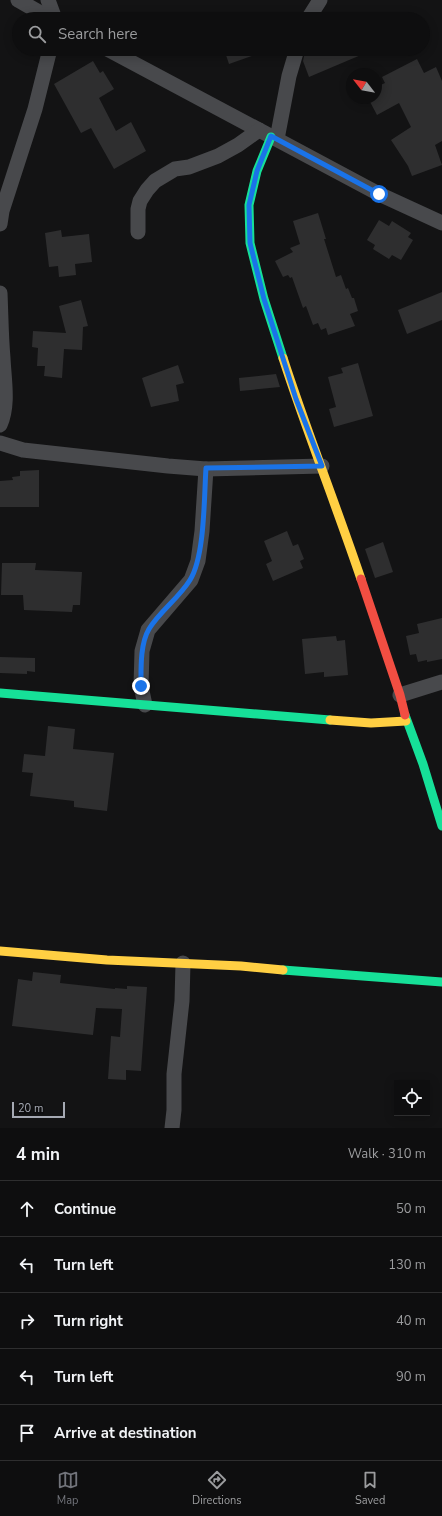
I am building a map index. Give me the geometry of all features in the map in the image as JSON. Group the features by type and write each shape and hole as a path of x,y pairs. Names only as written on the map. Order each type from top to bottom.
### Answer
{"street":[{"path":"18,0 39,12"},
{"path":"48,0 52,12"},
{"path":"312,12 320,0"},
{"path":"0,223 2,211 35,109 48,56"},
{"path":"120,56 379,194 442,223"},
{"path":"295,56 257,171 249,205 250,243 264,299 296,399 322,466 400,695 406,721 423,764 442,826"},
{"path":"138,232 138,208 140,201 155,181 175,170 189,167 218,156 238,145 269,135"},
{"path":"0,293 3,359 6,386 3,418 0,425"},
{"path":"0,443 23,450 168,466 206,468 322,466"},
{"path":"145,705 141,686 142,651 148,630 190,580 198,561 202,531 206,468"},
{"path":"400,695 442,682"},
{"path":"0,693 371,723 406,721"},
{"path":"0,951 107,960 241,966 442,982"},
{"path":"172,1128 174,1110 174,1074 182,1001 183,963"}],"building":[{"path":"226,56 252,56 229,64"},
{"path":"304,56 358,56 309,77 303,61"},
{"path":"417,59 424,73 436,67 442,81 442,141 435,145 442,165 412,176 408,166 391,140 411,127 399,103 377,115 371,104 382,104 382,84 385,83 382,77"},
{"path":"93,61 100,73 103,71 114,89 99,98 116,131 131,122 146,151 114,169 91,128 81,133 54,84"},
{"path":"318,213 326,239 324,239 336,277 341,275 346,289 348,288 352,298 354,298 358,311 350,314 355,326 328,335 326,328 321,330 318,323 313,325 306,306 303,308 292,277 290,278 288,275 283,277 275,261 293,252 290,248 300,244 293,221"},
{"path":"379,220 389,226 392,221 411,233 408,237 413,240 401,260 392,255 389,259 373,249 375,245 367,240"},
{"path":"61,230 62,237 89,234 92,262 75,264 76,275 59,277 58,266 49,267 45,233"},
{"path":"442,292 442,320 407,334 398,310"},
{"path":"81,300 88,326 83,327 82,350 64,349 62,378 44,376 45,366 37,366 38,348 32,347 33,331 66,333 59,306"},
{"path":"358,363 373,416 334,427 329,409 336,407 328,377 343,373 341,368"},
{"path":"178,365 184,383 176,385 179,401 151,407 142,378"},
{"path":"276,374 280,387 240,391 239,378"},
{"path":"39,470 39,507 0,507 0,481 13,480 12,477 20,476 20,471"},
{"path":"287,531 293,546 298,544 304,559 300,561 303,568 273,581 266,564 272,561 264,541"},
{"path":"383,542 393,572 375,578 365,549"},
{"path":"2,563 36,563 35,570 82,572 80,605 73,605 72,612 24,610 23,595 1,595"},
{"path":"442,618 442,659 418,662 416,654 410,655 406,636 419,633 417,624"},
{"path":"336,636 337,641 345,640 348,675 324,677 324,672 305,674 302,639"},
{"path":"0,657 35,658 35,672 27,671 27,674 0,673"},
{"path":"48,726 75,729 73,749 114,753 107,811 74,807 74,801 30,796 33,773 22,772 24,754 45,756"},
{"path":"33,972 61,975 60,983 115,989 127,989 127,986 147,987 141,1071 126,1070 126,1080 108,1079 111,1036 120,1037 122,1009 96,1008 93,1035 12,1026 18,979 32,981"}],"traffic: fast":[{"path":"271,137 257,171 249,205 250,243 264,299 283,358"},
{"path":"0,693 330,720"},
{"path":"405,715 423,764 442,826"},
{"path":"283,970 442,982"}],"traffic: slow":[{"path":"283,358 361,579"},
{"path":"330,720 371,723 406,721"},
{"path":"0,951 107,960 241,966 283,970"}],"traffic: jam":[{"path":"361,579 400,695 405,715"}],"route":[{"path":"141,686 142,651 148,630 190,580 198,561 202,531 206,468 322,466 296,399 264,299 250,243 249,205 257,171 271,136 379,194"}]}
